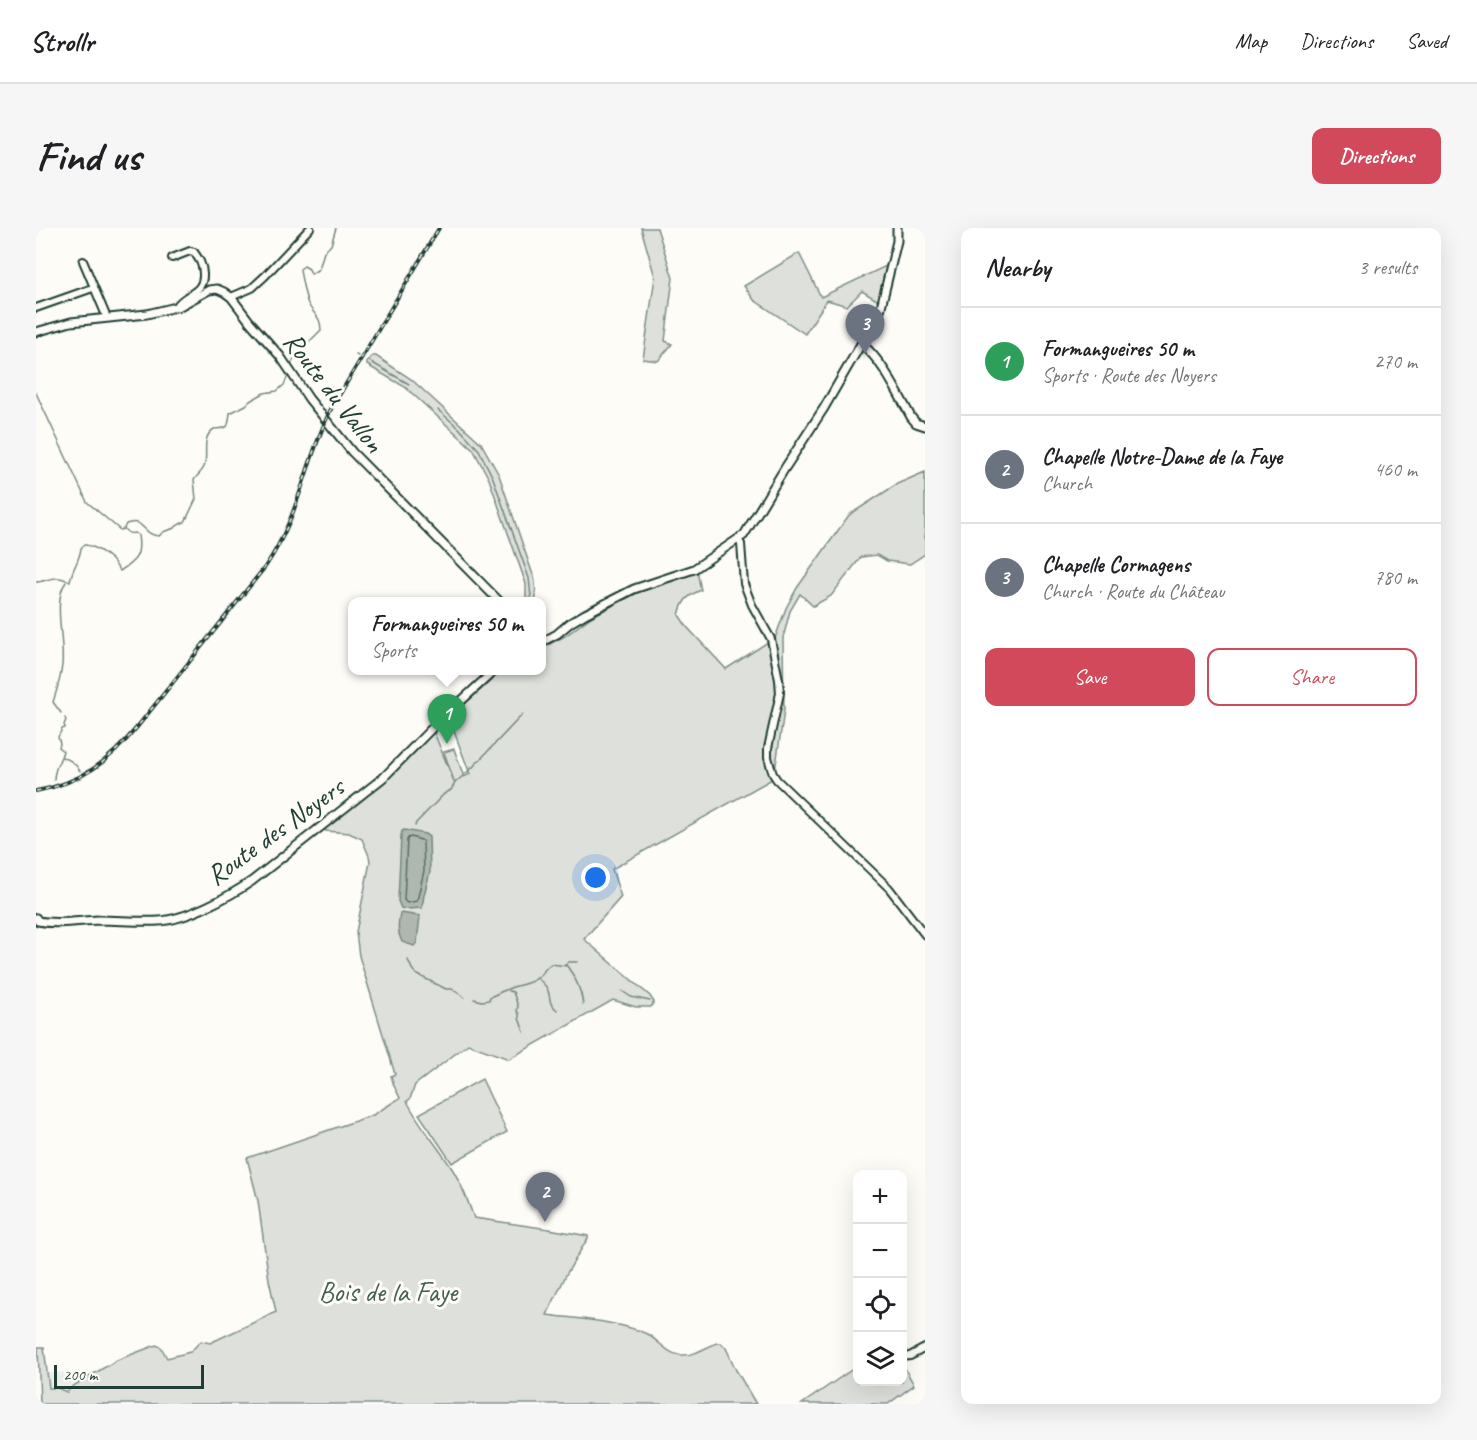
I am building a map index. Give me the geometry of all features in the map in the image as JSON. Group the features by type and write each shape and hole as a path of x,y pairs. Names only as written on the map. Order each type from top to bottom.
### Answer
{"street":[{"path":"36,332 71,322 147,314 188,303 213,290 224,292 231,297 252,288 310,228"},
{"path":"546,640 585,614 633,589 694,568 747,531 824,408 882,306 897,241 897,228"},
{"path":"172,258 192,251 201,262 203,271 202,285 180,301 176,307"},
{"path":"83,261 107,318"},
{"path":"36,308 90,289"},
{"name":"Route du Vallon","path":"231,297 275,350 314,406 359,460 495,597"},
{"path":"862,344 886,373 911,417 916,423 925,426"},
{"path":"738,539 741,544 744,584 752,605 771,639 779,680 778,700 768,748 773,774 889,888 925,935"},
{"name":"Route des Noyers","path":"36,921 51,923 120,919 168,920 236,892 384,777 437,723 490,675"},
{"path":"907,1356 925,1348"}],"shaded area":[{"path":"67,1372 73,1386 67,1392 49,1388 47,1373"}],"green space":[{"path":"641,228 657,228 673,278 665,341 672,344 658,361 643,359 655,277"},
{"path":"799,253 821,297 888,265 880,302 862,291 847,306 827,300 805,334 754,300 744,286"},
{"path":"372,356 376,356 411,379 481,443 499,475 535,581 536,597 526,597 526,584 489,479 473,449 405,387 367,365"},
{"name":"Bois de la Faye","path":"925,472 925,554 910,564 887,561 877,555 861,557 831,596 813,606 800,594 790,611 783,638 784,711 774,778 612,869 621,897 584,939 650,996 654,1002 651,1007 636,1007 613,1000 509,1059 468,1044 415,1085 407,1101 455,1173 474,1218 588,1236 547,1315 624,1326 647,1334 677,1354 691,1354 721,1343 726,1348 756,1404 40,1404 38,1347 44,1347 49,1388 67,1392 73,1386 117,1360 156,1345 161,1347 167,1358 190,1352 201,1341 210,1343 276,1312 258,1201 247,1158 373,1115 400,1098 391,1076 395,1074 359,956 356,932 370,862 369,856 362,839 349,833 323,829 433,730 455,784 444,752 454,749 464,777 470,774 449,718 497,675 546,675 546,646 565,636 591,617 639,592 698,572 701,590 686,599 679,615 687,627 726,669 768,642 773,666 774,641 786,608 797,588 849,515 897,484"},
{"path":"482,1079 507,1132 452,1163 419,1114"},
{"path":"853,1369 853,1386 907,1386 907,1372 914,1385 888,1404 802,1404"}],"water":[{"path":"404,830 425,834 429,837 430,872 422,908 401,908 398,901 401,836"},
{"path":"400,913 420,916 417,943 414,946 402,942 400,938 398,928"}],"waterway":[{"path":"291,365 295,356 321,330 318,318 308,304 300,269 304,266 311,274 319,269 324,252 331,245 336,228"},
{"path":"369,361 409,384"},
{"path":"36,582 58,578 70,581 84,545 105,554 120,571 134,560 139,548 138,535 126,531 124,528 126,524 132,522 140,524 149,533 159,536 185,522 196,499 194,480 204,467 207,437 214,429 227,427 230,413 264,393 277,391 284,385 289,373"},
{"path":"36,393 87,502 120,530 123,529"},
{"path":"438,410 479,450 493,478 529,578 531,597"},
{"path":"61,713 53,702 61,670 59,610 62,590 66,582"},
{"path":"415,826 523,714"},
{"path":"54,780 63,751 59,748 58,737 65,728 65,718"},
{"path":"62,757 72,762 80,771"},
{"path":"408,960 416,974 446,989 452,989 464,997"},
{"path":"565,965 569,962 577,962"},
{"path":"474,999 489,1000 490,997 513,987 531,982 551,964 567,966 578,984 583,1004"},
{"path":"538,979 547,988 551,1004 557,1010"},
{"path":"509,991 513,992 524,1032"},
{"path":"622,991 631,997 650,1001"}],"railway":[{"path":"36,791 81,776 117,750 265,567 286,529 314,449 331,409 439,228"}],"place":[{"name":"Chapelle Cormagens","path":"865,354"},
{"name":"Formangueires 50 m","path":"447,744"},
{"name":"Chapelle Notre-Dame de la Faye","path":"545,1222"}]}
